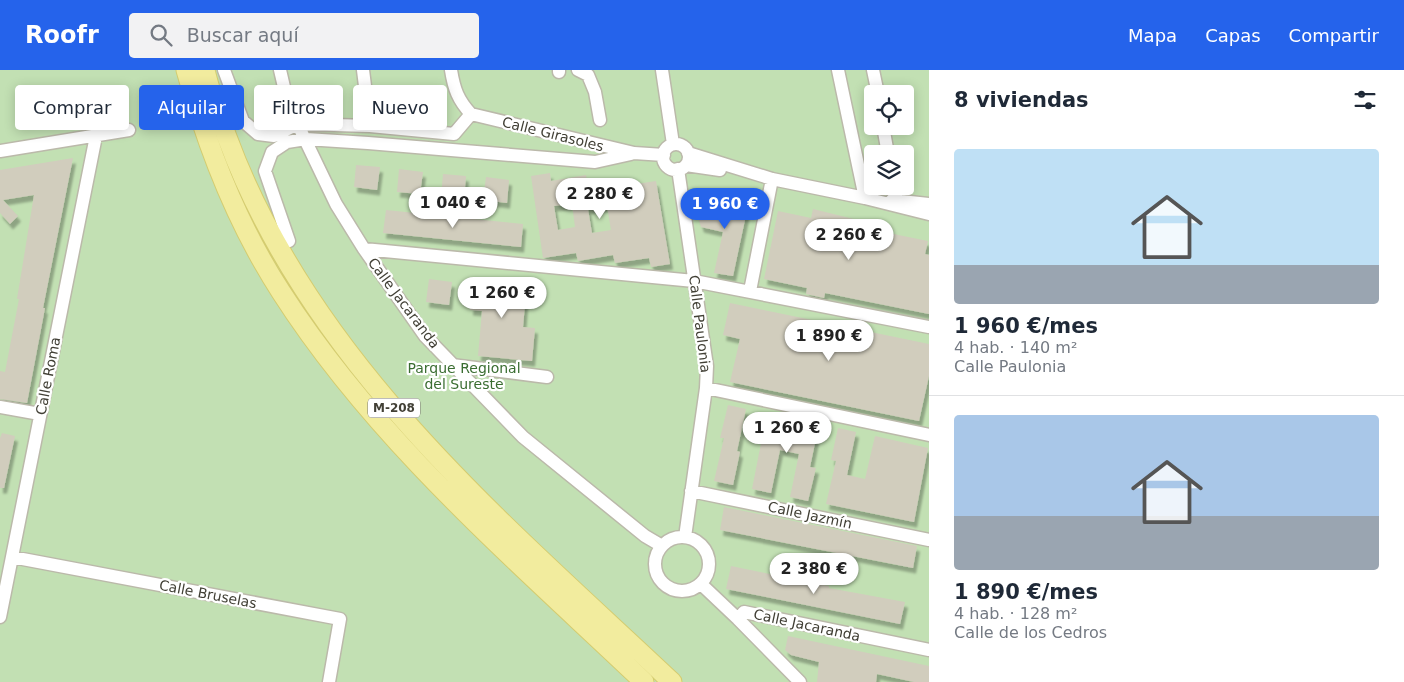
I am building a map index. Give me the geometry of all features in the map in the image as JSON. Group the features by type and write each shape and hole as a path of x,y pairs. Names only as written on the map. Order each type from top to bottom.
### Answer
{"main road":[{"name":"M-208","path":"186,70 198,117 233,205 280,291 326,358 448,496 644,682"},
{"name":"M-208","path":"205,70 244,181 293,276 362,373 451,471 672,682"}],"street":[{"path":"224,70 243,121 258,134 274,136 286,130"},
{"name":"Calle Jacaranda","path":"280,70 284,85"},
{"path":"363,70 365,85"},
{"path":"451,70 454,88 460,102 471,114 454,134 453,150"},
{"path":"662,70 673,144"},
{"path":"838,70 866,198"},
{"path":"874,70 876,85"},
{"path":"586,72 595,92 600,120"},
{"name":"Calle Girasoles","path":"471,114 634,153 664,155"},
{"path":"0,151 129,130"},
{"name":"Calle Jacaranda","path":"301,130 336,204 364,250 425,336 522,437 645,536 662,546"},
{"path":"412,130 454,134"},
{"name":"Calle Roma","path":"0,616 96,136"},
{"name":"Calle Girasoles","path":"289,241 265,171 272,152 287,142 306,139 595,162 634,153"},
{"path":"684,162 680,145 673,144 668,146 664,155 666,164 671,168 684,162 866,198 929,214"},
{"name":"Calle Paulonia","path":"684,162 694,281 707,366 706,388 685,537"},
{"path":"750,291 772,179"},
{"path":"896,195 897,200"},
{"path":"866,198 929,204"},
{"path":"364,250 694,281 929,327"},
{"path":"452,365 547,377"},
{"path":"706,388 929,435"},
{"path":"0,407 40,414"},
{"name":"Calle Jazmín","path":"691,491 929,540"},
{"path":"685,537 701,545 709,560 709,568 701,584 687,591 670,589 664,585 655,570 657,553 668,541 685,537"},
{"name":"Calle Bruselas","path":"12,557 340,619 329,682"},
{"name":"Calle Jacaranda","path":"701,584 738,619 744,612 929,650"},
{"path":"738,619 800,682"}],"green space":[{"name":"Parque Regional del Sureste","path":"0,70 929,70 929,682 0,682"}],"building":[{"path":"73,158 43,308 45,308 27,403 0,399 0,371 5,372 19,299 17,299 34,195 3,200 18,216 10,224 0,213 0,170"},
{"path":"356,165 380,167 377,190 354,187"},
{"path":"399,169 423,172 420,194 397,192"},
{"path":"550,173 551,181 586,175 588,185 622,179 623,186 656,181 670,264 651,267 649,258 615,263 613,255 578,261 576,253 543,258 531,176","holes":["572,204 575,227 558,230 554,206","607,206 611,230 592,233 588,209"]},
{"path":"443,174 466,176 464,199 441,197"},
{"path":"486,177 509,180 507,203 483,200"},
{"path":"731,197 749,201 733,276 714,273 723,232 701,227 697,214 697,200 729,207"},
{"path":"813,209 866,222 864,228 928,241 925,254 929,255 929,314 825,293 824,298 806,294 807,288 764,279 778,211 811,218"},
{"path":"386,210 523,224 521,247 383,233"},
{"path":"473,277 527,282 523,327 535,328 532,361 478,356 482,311 470,310"},
{"path":"429,279 452,282 449,305 426,302"},
{"path":"730,303 929,344 929,376 919,421 730,382 740,339 723,335"},
{"path":"728,405 746,409 737,451 740,452 733,485 714,481 724,438 720,438"},
{"path":"767,413 819,424 810,467 816,468 808,501 790,497 799,454 780,450 771,493 752,489"},
{"path":"838,428 856,432 847,475 865,479 875,436 928,448 914,522 826,504 836,461 831,460"},
{"path":"2,433 15,436 4,488 0,488 0,438"},
{"path":"724,507 917,546 913,568 720,530"},
{"path":"731,566 829,586 829,588 905,602 900,624 726,589"},
{"path":"788,636 929,666 929,682 914,682 877,674 876,682 817,682 819,662 791,655 785,650"}]}
